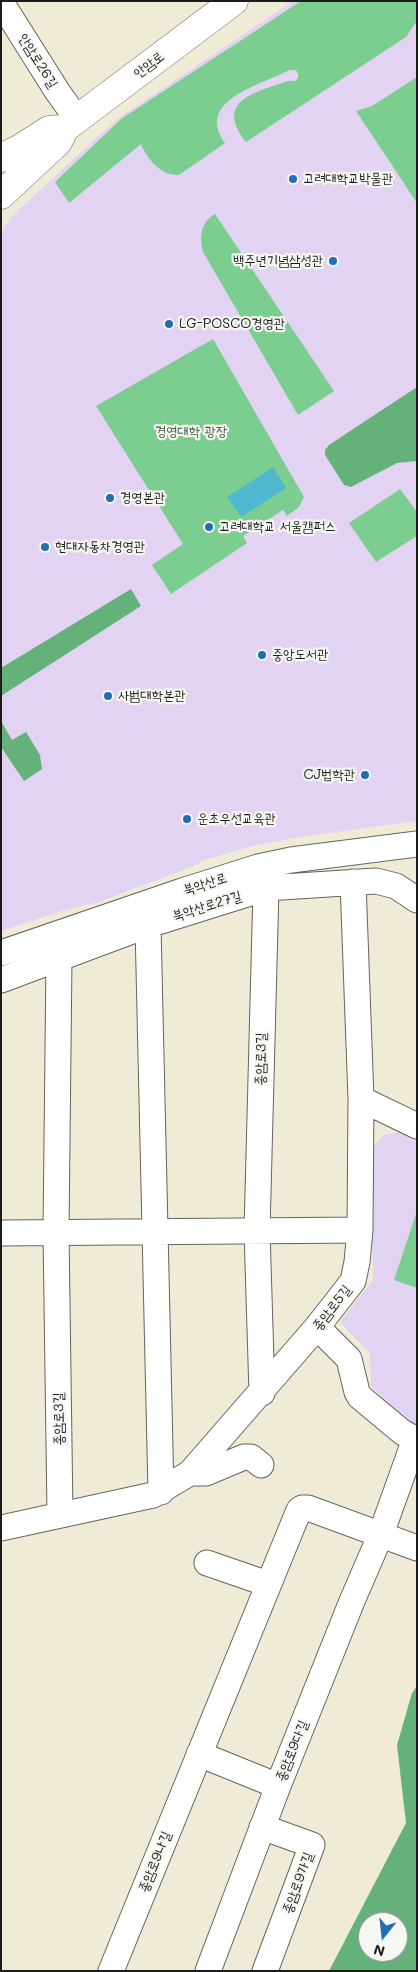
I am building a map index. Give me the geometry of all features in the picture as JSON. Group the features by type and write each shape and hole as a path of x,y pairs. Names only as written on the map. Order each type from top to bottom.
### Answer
{"main road":[{"name":"안암로","path":"1,195 58,142 71,124 234,1"},
{"name":"안암로","path":"1,158 48,130 71,124"}],"street":[{"name":"안암로26길","path":"1,2 57,91 71,124"},
{"name":"북악산로","path":"1,953 258,867 291,860 417,844"},
{"name":"북악산로27길","path":"1,980 148,924 266,888 376,881 388,882 417,900"},
{"name":"종암로5길","path":"1,1528 145,1497 161,1492 190,1473 262,1393 317,1328 353,1281 360,1230 361,1099 353,882"},
{"name":"종암로3길","path":"262,1393 257,1231 266,888"},
{"path":"148,924 161,1492"},
{"name":"종암로3길","path":"59,958 56,1232 60,1515"},
{"path":"361,1099 417,1126"},
{"path":"1,1233 360,1230"},
{"name":"종암로9다길","path":"208,1971 278,1786 381,1534 416,1440 402,1432 360,1398 350,1359 317,1328"},
{"name":"종암로5길","path":"190,1473 206,1473 244,1457 251,1457 261,1465"},
{"name":"종암로9나길","path":"111,1971 297,1512 302,1508 308,1508 381,1534"},
{"path":"381,1534 417,1548"},
{"path":"207,1563 268,1584"},
{"path":"199,1754 278,1786"},
{"name":"종암로9가길","path":"262,1827 312,1845 265,1971"}],"shaded area":[{"name":"고려대학교 서울캠퍼스","path":"293,1 417,1 417,821 300,837 252,846 205,860 99,902 62,911 1,931 1,232 12,216 117,119"},
{"path":"401,1132 417,1137 417,1428 390,1406 371,1386 370,1353 340,1322 373,1280 370,1151 383,1135"}],"green space":[{"path":"301,1 417,1 417,21 406,37 246,142 237,128 234,116 237,107 252,94 288,81 295,81 298,78 296,70 289,70 249,88 225,105 218,115 218,128 225,143 179,175 166,173 156,166 141,144 69,203 55,182 121,119"},
{"path":"417,77 417,203 356,111 372,106"},
{"path":"215,214 334,391 298,415 203,252 202,230 210,217"},
{"name":"경영대학 광장","path":"213,339 304,497 299,507 287,516 283,510 243,536 247,543 171,594 152,565 183,544 96,406"},
{"path":"417,387 417,461 397,463 351,487 344,485 325,455 325,450 329,445"},
{"path":"400,489 417,512 417,536 376,562 349,523"},
{"path":"131,589 141,606 1,696 1,668"},
{"path":"1,721 12,740 26,732 40,755 42,769 24,781 1,747"},
{"path":"417,1211 417,1288 394,1280"},
{"path":"417,1686 417,1971 329,1971 358,1915 358,1962 408,1962 408,1912 360,1912 406,1823 397,1745 412,1693"}],"water":[{"path":"273,467 286,488 241,517 227,497"}],"place":[{"name":"고려대학교박물관","path":"293,179"},
{"name":"백주년기념삼성관","path":"333,261"},
{"name":"LG-POSCO경영관","path":"169,324"},
{"name":"경영본관","path":"110,498"},
{"name":"고려대학교 서울캠퍼스","path":"209,527"},
{"name":"현대자동차경영관","path":"45,547"},
{"name":"중앙도서관","path":"262,655"},
{"name":"사범대학본관","path":"108,696"},
{"name":"CJ법학관","path":"365,775"},
{"name":"운초우선교육관","path":"187,819"}]}
